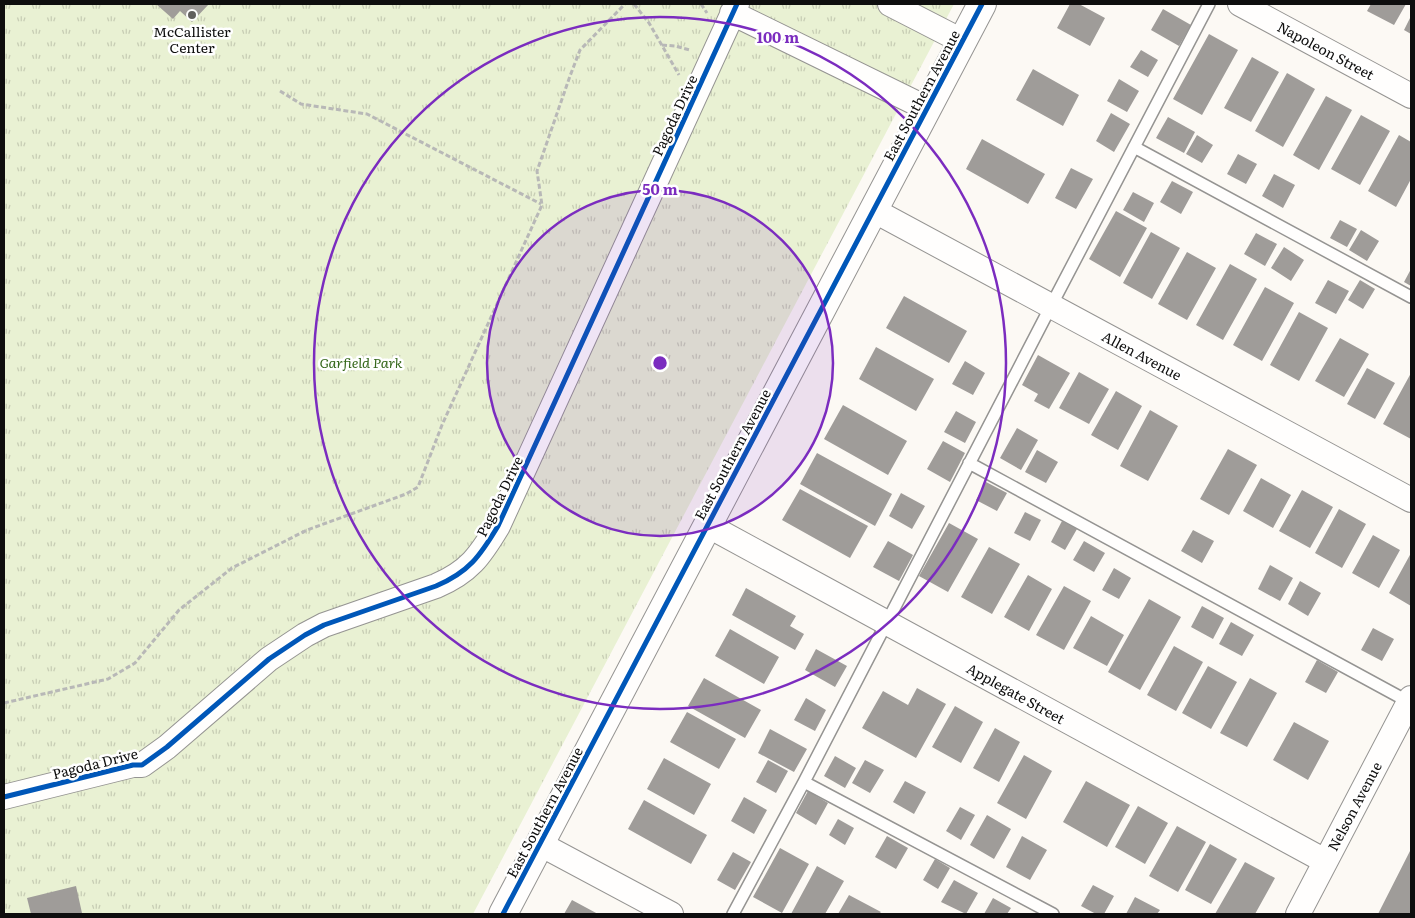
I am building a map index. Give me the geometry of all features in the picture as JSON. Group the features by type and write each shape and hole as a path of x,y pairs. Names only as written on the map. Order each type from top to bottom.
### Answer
{"street":[{"path":"890,4 962,41"},
{"name":"East Southern Avenue","path":"503,914 982,4"},
{"name":"Napoleon Street","path":"1240,4 1411,96"},
{"name":"Pagoda Drive","path":"4,797 133,765 142,765 180,737 269,659 305,635 324,625 436,586 469,568 498,526 713,57 726,11"},
{"path":"726,11 926,108"},
{"name":"Allen Avenue","path":"873,210 1411,500"},
{"name":"Applegate Street","path":"707,525 1325,861"},
{"name":"Nelson Avenue","path":"1298,914 1410,700"},
{"path":"540,844 671,914"}],"lane":[{"path":"733,914 804,782 1209,4"},
{"path":"1134,147 1411,297"},
{"path":"969,463 1410,700"},
{"path":"804,782 1053,914"}],"path":[{"path":"4,703 108,679 136,663 179,610 232,568 307,530 406,494 418,487 442,425 542,204 537,171 580,50 625,4"},
{"path":"634,4 649,23 694,99"},
{"path":"701,4 726,11"},
{"path":"662,45 675,46 713,57"},
{"path":"280,91 302,104 367,114 542,204"}],"green space":[{"name":"Garfield Park","path":"4,4 954,4 473,914 4,914"}],"building":[{"name":"McCallister Center","path":"156,4 209,4 192,22 180,11 173,19"},
{"path":"1070,4 1079,4 1105,18 1090,46 1057,28"},
{"path":"1371,4 1406,4 1394,25 1367,11"},
{"path":"1163,9 1191,25 1179,46 1151,30"},
{"path":"1411,16 1411,34 1404,30"},
{"path":"1209,34 1238,50 1202,115 1173,99"},
{"path":"1141,50 1158,60 1148,77 1130,67"},
{"path":"1252,57 1279,72 1251,122 1224,108"},
{"path":"1033,69 1079,95 1063,126 1016,100"},
{"path":"1287,73 1315,89 1283,147 1255,131"},
{"path":"1119,79 1139,91 1127,112 1107,101"},
{"path":"1326,96 1352,110 1319,170 1293,155"},
{"path":"1111,113 1130,124 1114,152 1096,141"},
{"path":"1361,115 1390,131 1360,185 1331,169"},
{"path":"1168,117 1195,132 1184,153 1156,138"},
{"path":"1197,135 1213,145 1202,163 1186,154"},
{"path":"1399,135 1411,142 1411,179 1396,207 1368,191"},
{"path":"982,139 1045,174 1028,204 966,169"},
{"path":"1238,154 1257,164 1246,184 1227,174"},
{"path":"1071,168 1093,179 1076,209 1055,198"},
{"path":"1274,174 1295,185 1283,208 1262,196"},
{"path":"1172,181 1193,192 1181,214 1160,202"},
{"path":"1133,192 1154,203 1144,222 1123,210"},
{"path":"1116,211 1147,228 1120,277 1089,259"},
{"path":"1340,220 1357,229 1347,247 1330,238"},
{"path":"1361,230 1379,241 1367,261 1349,250"},
{"path":"1151,232 1180,248 1152,299 1123,283"},
{"path":"1256,233 1277,244 1265,266 1244,254"},
{"path":"1284,247 1304,260 1291,281 1271,268"},
{"path":"1187,252 1216,268 1187,320 1158,304"},
{"path":"1230,264 1257,279 1223,340 1196,325"},
{"path":"1411,269 1411,286 1404,282"},
{"path":"1328,280 1349,291 1336,314 1315,303"},
{"path":"1360,280 1375,289 1363,309 1348,300"},
{"path":"1265,287 1294,303 1262,361 1233,345"},
{"path":"904,296 967,331 949,363 886,328"},
{"path":"1299,312 1328,328 1299,381 1270,365"},
{"path":"1340,338 1369,354 1344,397 1315,381"},
{"path":"876,347 934,379 916,411 859,379"},
{"path":"1038,355 1070,373 1049,409 1034,401 1038,394 1022,385"},
{"path":"965,361 985,373 973,395 952,384"},
{"path":"1367,368 1395,383 1375,419 1347,404"},
{"path":"1079,372 1109,389 1089,424 1059,408"},
{"path":"1411,373 1411,439 1383,424"},
{"path":"1116,391 1142,406 1118,450 1091,435"},
{"path":"843,405 907,441 888,475 824,439"},
{"path":"1150,410 1178,426 1148,481 1120,466"},
{"path":"956,411 976,422 965,443 944,432"},
{"path":"1017,428 1038,440 1021,470 1000,458"},
{"path":"943,441 965,453 950,482 927,469"},
{"path":"1228,449 1257,465 1229,515 1200,499"},
{"path":"1037,450 1058,462 1046,483 1025,472"},
{"path":"817,453 892,494 875,526 800,484"},
{"path":"1261,478 1291,495 1273,528 1243,511"},
{"path":"986,482 1007,493 997,511 976,500"},
{"path":"800,489 868,526 850,558 782,520"},
{"path":"1302,490 1333,507 1310,548 1279,531"},
{"path":"901,493 925,506 912,529 889,516"},
{"path":"1339,509 1366,524 1342,568 1315,553"},
{"path":"1025,512 1041,520 1030,541 1014,533"},
{"path":"1062,521 1077,529 1065,550 1051,542"},
{"path":"949,523 978,539 948,592 919,576"},
{"path":"1193,530 1214,541 1202,563 1181,551"},
{"path":"1373,535 1400,550 1379,588 1352,573"},
{"path":"888,541 913,555 899,581 873,567"},
{"path":"1084,541 1105,553 1094,572 1073,560"},
{"path":"989,547 1020,564 992,614 961,597"},
{"path":"1411,553 1411,606 1389,593"},
{"path":"1270,565 1293,578 1280,601 1258,589"},
{"path":"1114,568 1131,578 1119,599 1102,590"},
{"path":"1028,575 1052,589 1029,631 1004,617"},
{"path":"1300,581 1321,593 1308,616 1288,604"},
{"path":"1064,586 1091,601 1064,650 1036,635"},
{"path":"746,588 796,616 790,626 804,634 795,650 732,615"},
{"path":"1149,599 1181,617 1140,690 1108,672"},
{"path":"1202,606 1224,618 1213,639 1191,627"},
{"path":"1091,616 1124,635 1107,666 1073,648"},
{"path":"1231,622 1254,635 1242,656 1219,644"},
{"path":"1373,628 1394,639 1382,661 1361,650"},
{"path":"730,629 779,657 764,684 715,656"},
{"path":"1174,646 1203,662 1176,711 1147,695"},
{"path":"816,649 847,666 835,687 805,670"},
{"path":"1317,660 1338,672 1326,693 1305,682"},
{"path":"1208,666 1237,682 1211,729 1182,713"},
{"path":"704,678 761,710 745,738 688,706"},
{"path":"1250,678 1277,693 1247,747 1220,733"},
{"path":"917,688 946,704 916,758 862,728 883,691 908,705"},
{"path":"806,698 826,710 815,731 794,720"},
{"path":"955,706 983,722 961,763 932,747"},
{"path":"687,712 736,739 719,769 670,742"},
{"path":"1294,722 1329,741 1308,780 1273,760"},
{"path":"995,728 1020,742 999,782 973,768"},
{"path":"770,729 807,749 794,772 758,753"},
{"path":"1024,755 1052,771 1026,819 997,803"},
{"path":"835,756 856,768 845,788 824,776"},
{"path":"664,758 711,784 694,815 647,789"},
{"path":"768,760 788,771 776,793 756,782"},
{"path":"865,760 884,770 870,793 852,783"},
{"path":"905,781 926,792 914,814 893,802"},
{"path":"1086,781 1130,805 1107,847 1063,822"},
{"path":"808,791 828,803 816,825 796,813"},
{"path":"744,797 767,810 754,834 731,821"},
{"path":"644,800 707,835 691,864 628,829"},
{"path":"1138,806 1168,823 1145,864 1115,847"},
{"path":"960,807 975,815 961,840 946,831"},
{"path":"987,815 1011,829 994,859 970,845"},
{"path":"838,819 854,828 845,845 829,835"},
{"path":"1177,826 1206,842 1178,892 1149,876"},
{"path":"887,836 908,848 896,869 875,857"},
{"path":"1022,836 1047,850 1030,880 1006,867"},
{"path":"1210,844 1237,859 1211,904 1185,890"},
{"path":"780,848 809,864 782,913 753,897"},
{"path":"1411,849 1411,914 1378,914"},
{"path":"733,852 751,862 735,890 717,880"},
{"path":"935,859 950,868 938,889 923,880"},
{"path":"1245,862 1275,878 1255,914 1215,914"},
{"path":"817,866 844,881 825,914 791,914"},
{"path":"954,880 978,893 966,914 941,902"},
{"path":"1093,885 1114,896 1104,914 1096,914 1081,906"},
{"path":"76,886 82,913 31,914 27,898"},
{"path":"849,895 881,912 879,914 838,914"},
{"path":"1135,897 1160,910 1157,914 1126,914"},
{"path":"993,898 1011,908 1007,914 984,914"},
{"path":"572,900 598,914 564,914"}],"cycle path":[{"path":"4,797 133,765 142,765 167,747 269,659 305,635 324,625 436,586 457,575 473,562 498,526 737,4"},
{"path":"503,914 982,4"}],"place":[{"name":"McCallister Center","path":"192,15"}]}
